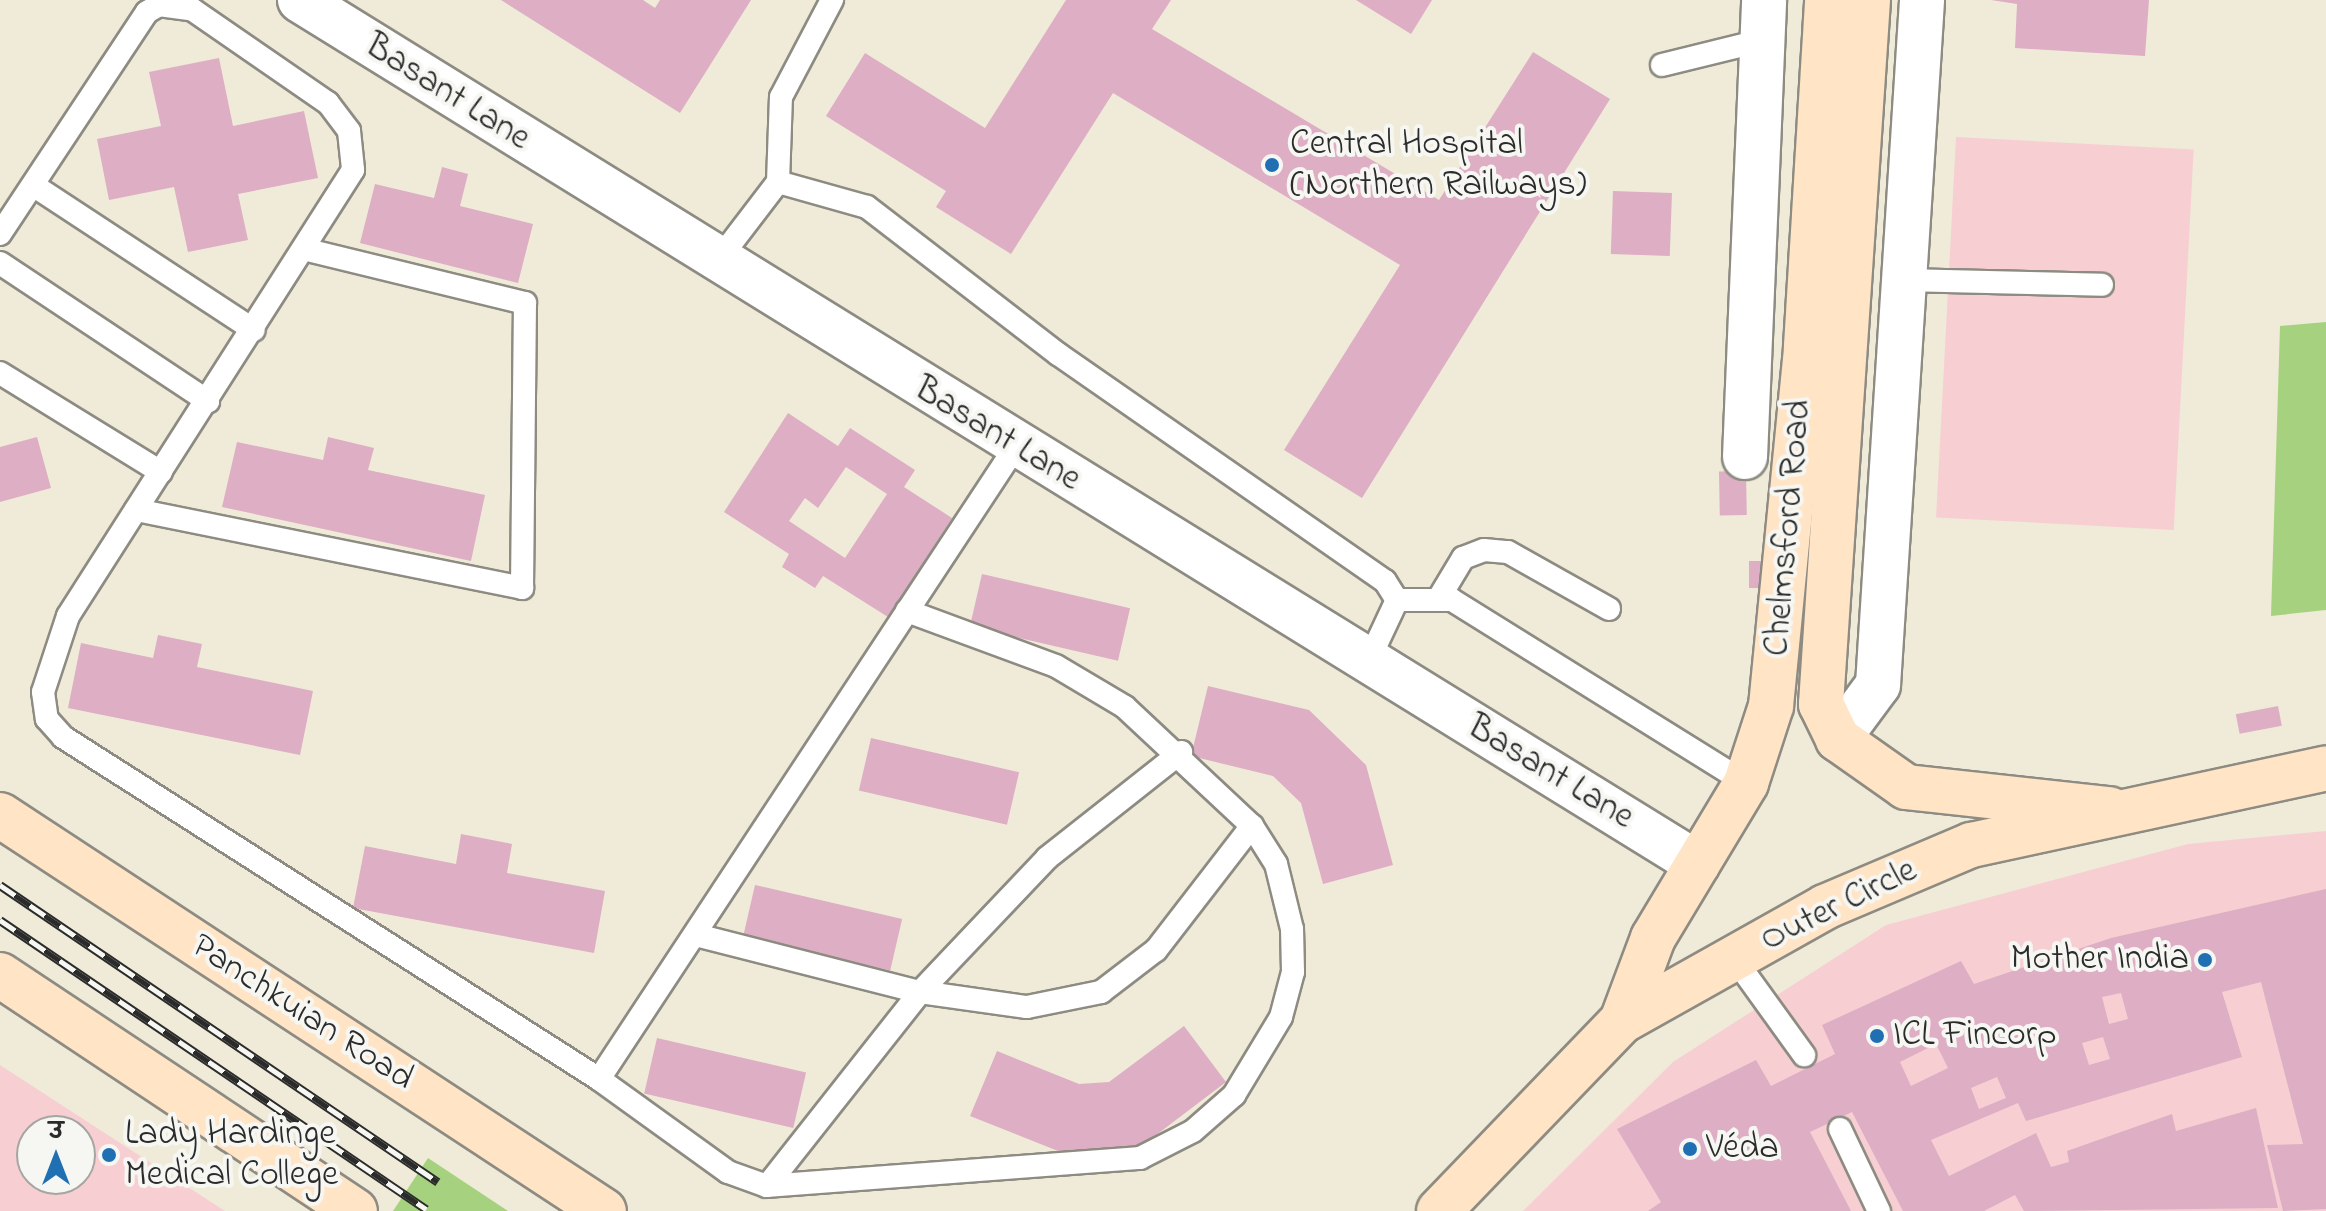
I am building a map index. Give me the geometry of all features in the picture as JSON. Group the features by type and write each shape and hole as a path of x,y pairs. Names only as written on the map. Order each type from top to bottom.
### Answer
{"main road":[{"name":"Chelmsford Road","path":"1622,1021 1653,938 1746,783 1771,706 1805,361 1827,0"},
{"name":"Chelmsford Road","path":"1830,722 1868,0"},
{"path":"1771,706 1830,722 1906,787 2110,809"},
{"name":"Outer Circle","path":"1439,1211 1622,1021 1825,907 1971,845 2110,809 2326,768"},
{"name":"Panchkuian Road","path":"0,815 604,1211"},
{"path":"0,975 355,1211"}],"street":[{"name":"Basant Lane","path":"300,0 716,263 1698,864"},
{"path":"1830,722 1878,685 1922,0"},
{"path":"1745,457 1762,21"}],"lane":[{"path":"716,263 778,182 781,97 832,0"},
{"path":"0,234 147,12 159,5 193,10 328,103 349,131 353,170 307,250 68,616 43,692 47,719 63,737 599,1079 728,1172 767,1186 1067,1169 1140,1158 1193,1131 1234,1095 1281,1017 1293,972 1276,864 1252,826 1181,752 1056,666 907,611"},
{"path":"1662,65 1762,21"},
{"path":"778,182 867,207 1058,354 1385,581 1397,600"},
{"path":"33,185 254,330"},
{"path":"136,510 522,588 525,303 307,250"},
{"path":"0,263 208,401"},
{"path":"1904,280 2102,285"},
{"path":"0,373 161,472"},
{"path":"599,1079 700,936 1016,446"},
{"path":"1439,598 1463,558 1484,550 1508,552 1609,609"},
{"path":"1397,600 1439,598 1746,783"},
{"path":"1368,662 1397,600"},
{"path":"767,1186 920,992 1047,858 1181,752"},
{"path":"700,936 920,992 1027,1007 1101,992 1156,950 1252,826"},
{"path":"1734,958 1804,1055"},
{"path":"1840,1129 1879,1211"}],"shaded area":[{"path":"1956,137 2194,149 2174,530 1936,517"},
{"path":"2326,831 2326,1211 1523,1211 1673,1062 1886,925 2188,844"},
{"name":"Lady Hardinge Medical College","path":"0,1065 77,1115 16,1115 16,1195 96,1195 96,1127 225,1211 0,1211"}],"green space":[{"path":"2326,322 2326,610 2271,616 2280,326"},
{"path":"428,1158 508,1211 393,1211"}],"building":[{"path":"501,0 643,0 655,8 660,0 751,0 680,113"},
{"path":"1066,0 1171,0 1152,29 1439,200 1533,52 1610,99 1362,498 1284,450 1400,265 1113,93 1011,254 936,207 946,191 826,116 865,53 985,128"},
{"path":"1356,0 1432,0 1411,34"},
{"path":"1991,0 2149,0 2145,56 2015,48 2017,4"},
{"path":"219,58 233,126 304,111 318,178 238,194 248,240 188,252 174,187 109,200 97,139 161,126 149,72"},
{"path":"442,167 468,174 460,206 533,224 518,283 360,243 375,184 434,198"},
{"path":"1613,191 1672,193 1670,256 1611,254"},
{"path":"788,413 838,446 850,428 915,470 904,487 952,518 888,617 823,576 815,588 782,567 789,554 724,512","holes":["846,467 887,494 845,558 789,521 805,498 818,508"]},
{"path":"37,437 51,488 0,502 0,447"},
{"path":"328,437 374,448 368,470 485,495 471,561 222,507 237,442 323,460"},
{"path":"1719,471 1746,471 1747,515 1720,515"},
{"path":"1749,561 1773,561 1773,588 1749,588"},
{"path":"982,574 1130,608 1118,661 970,627"},
{"path":"158,635 202,644 197,667 313,691 300,755 68,708 81,643 153,658"},
{"path":"1208,686 1309,710 1366,765 1393,865 1323,884 1301,803 1273,776 1191,756"},
{"path":"2278,706 2282,726 2240,734 2236,714"},
{"path":"871,738 1019,772 1007,825 859,791"},
{"path":"461,834 512,844 507,873 605,891 594,953 353,908 365,846 456,864"},
{"path":"755,885 902,919 890,971 743,937"},
{"path":"2326,889 2326,1209 2283,1211 2267,1145 2303,1144 2261,982 2222,992 2242,1057 2026,1121 2018,1103 1931,1140 1949,1176 2036,1133 2051,1167 2069,1162 2067,1151 2172,1114 2176,1131 2256,1108 2278,1208 2024,1211 2015,1195 1984,1211 1903,1211 1852,1112 1810,1132 1851,1211 1648,1211 1661,1202 1617,1129 1756,1060 1771,1086 1835,1054 1822,1025 1961,961 1974,984 2111,938","holes":["2121,993 2128,1019 2109,1024 2102,997","2103,1037 2110,1059 2089,1065 2082,1043","1936,1044 1948,1068 1911,1086 1900,1062","1997,1077 2006,1098 1979,1109 1971,1088"]},
{"path":"1184,1026 1226,1082 1135,1151 1068,1155 970,1116 997,1051 1079,1084 1109,1082"},
{"path":"657,1038 806,1072 793,1128 644,1094"}],"railway":[{"path":"0,885 438,1182"},
{"path":"0,920 426,1209"}],"place":[{"name":"Central Hospital (Northern Railways)","path":"1272,165"},
{"name":"Mother India","path":"2205,960"},
{"name":"ICL Fincorp","path":"1877,1036"},
{"name":"Véda","path":"1690,1149"},
{"name":"Lady Hardinge Medical College","path":"109,1155"}]}
